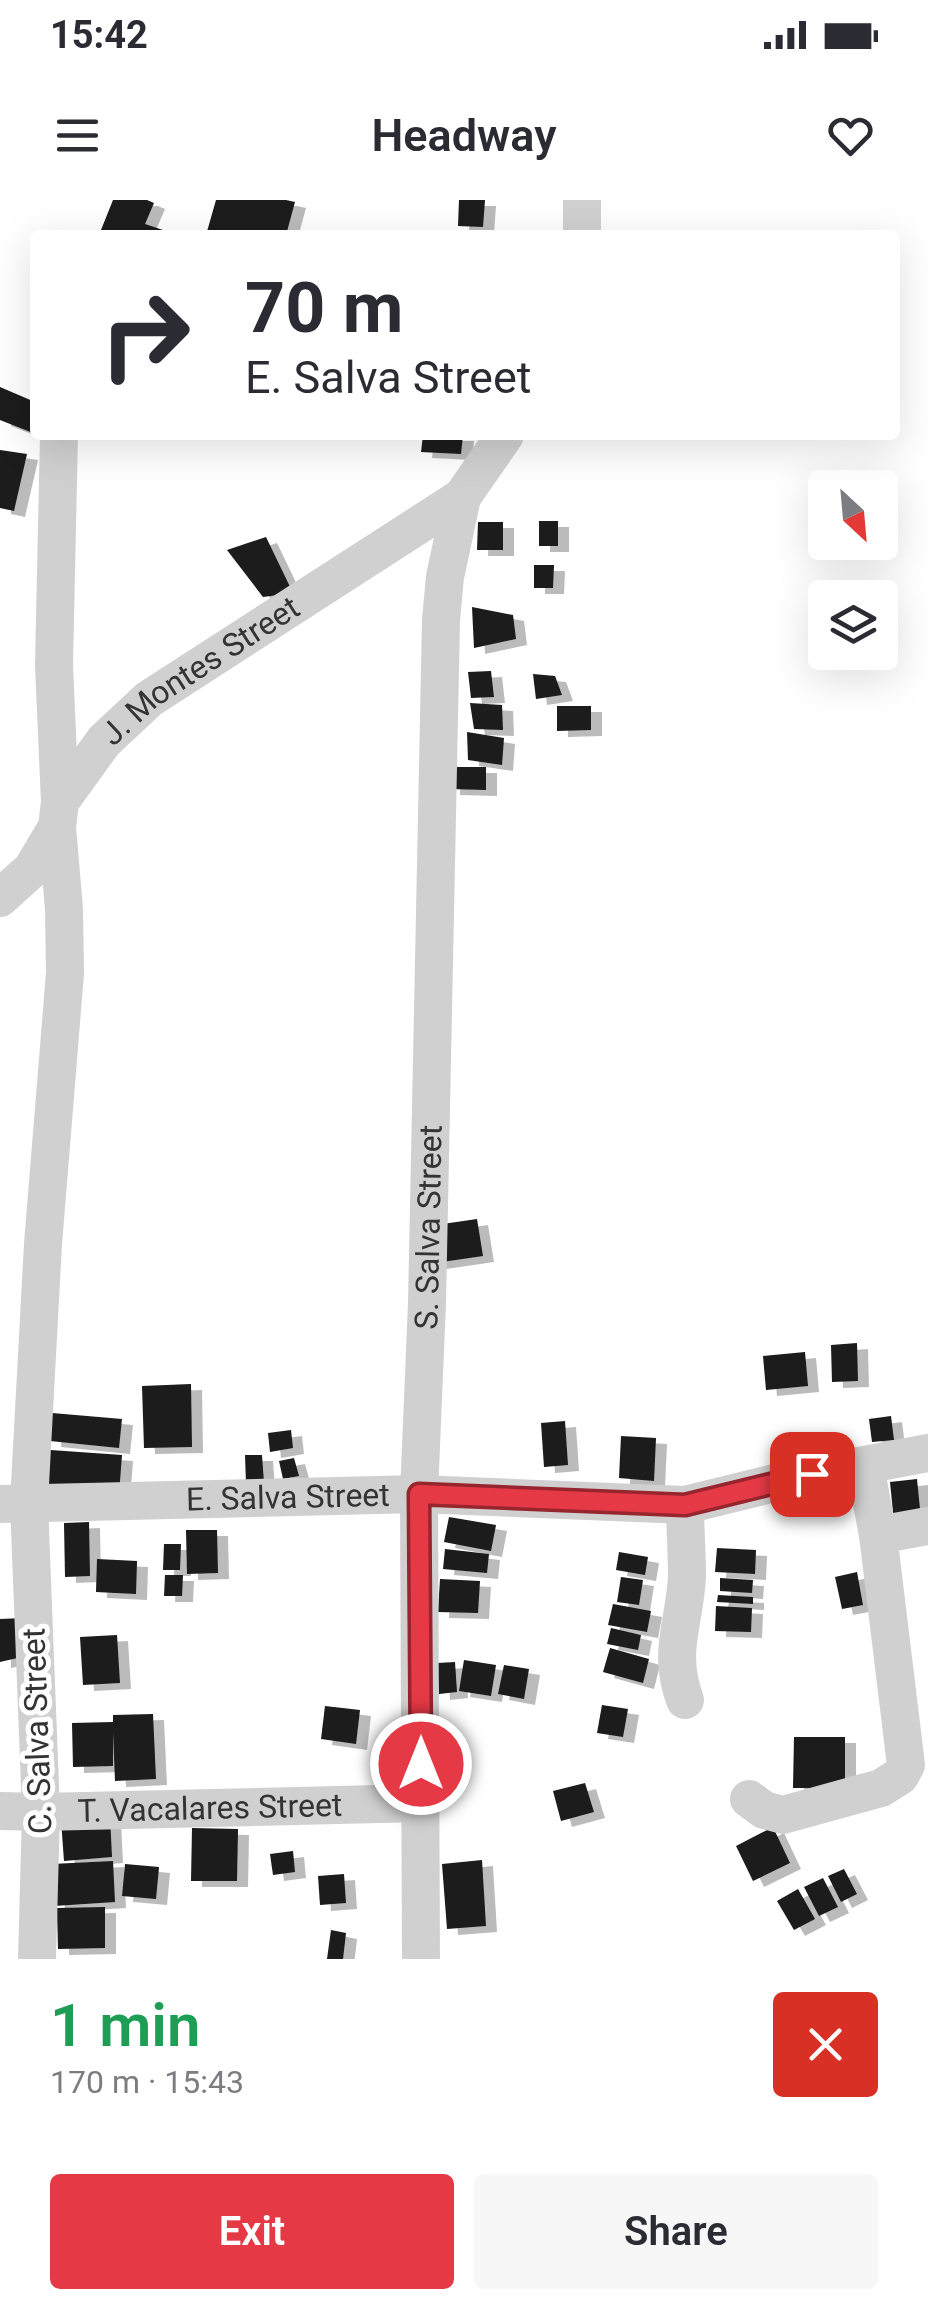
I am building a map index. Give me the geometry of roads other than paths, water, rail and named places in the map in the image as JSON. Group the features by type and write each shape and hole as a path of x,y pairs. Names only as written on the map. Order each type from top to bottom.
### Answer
{"street":[{"path":"582,200 582,230"},
{"name":"C. Salva Street","path":"38,1959 41,1812 14,1503 40,1326 65,973 54,664 59,440"},
{"path":"462,497 502,440"},
{"name":"J. Montes Street","path":"0,898 32,869 58,815 104,741 150,699 462,497"},
{"name":"S. Salva Street","path":"421,1959 419,1494 428,1284 441,620 462,497"},
{"name":"E. Salva Street","path":"14,1503 419,1494 685,1505 791,1479 928,1453"},
{"path":"749,1799 764,1810 783,1814 881,1788 900,1776 906,1765 866,1466"},
{"path":"685,1505 687,1578 676,1657 677,1679 685,1700"},
{"path":"878,1535 928,1526"},
{"name":"T. Vacalares Street","path":"0,1811 422,1802"}]}
